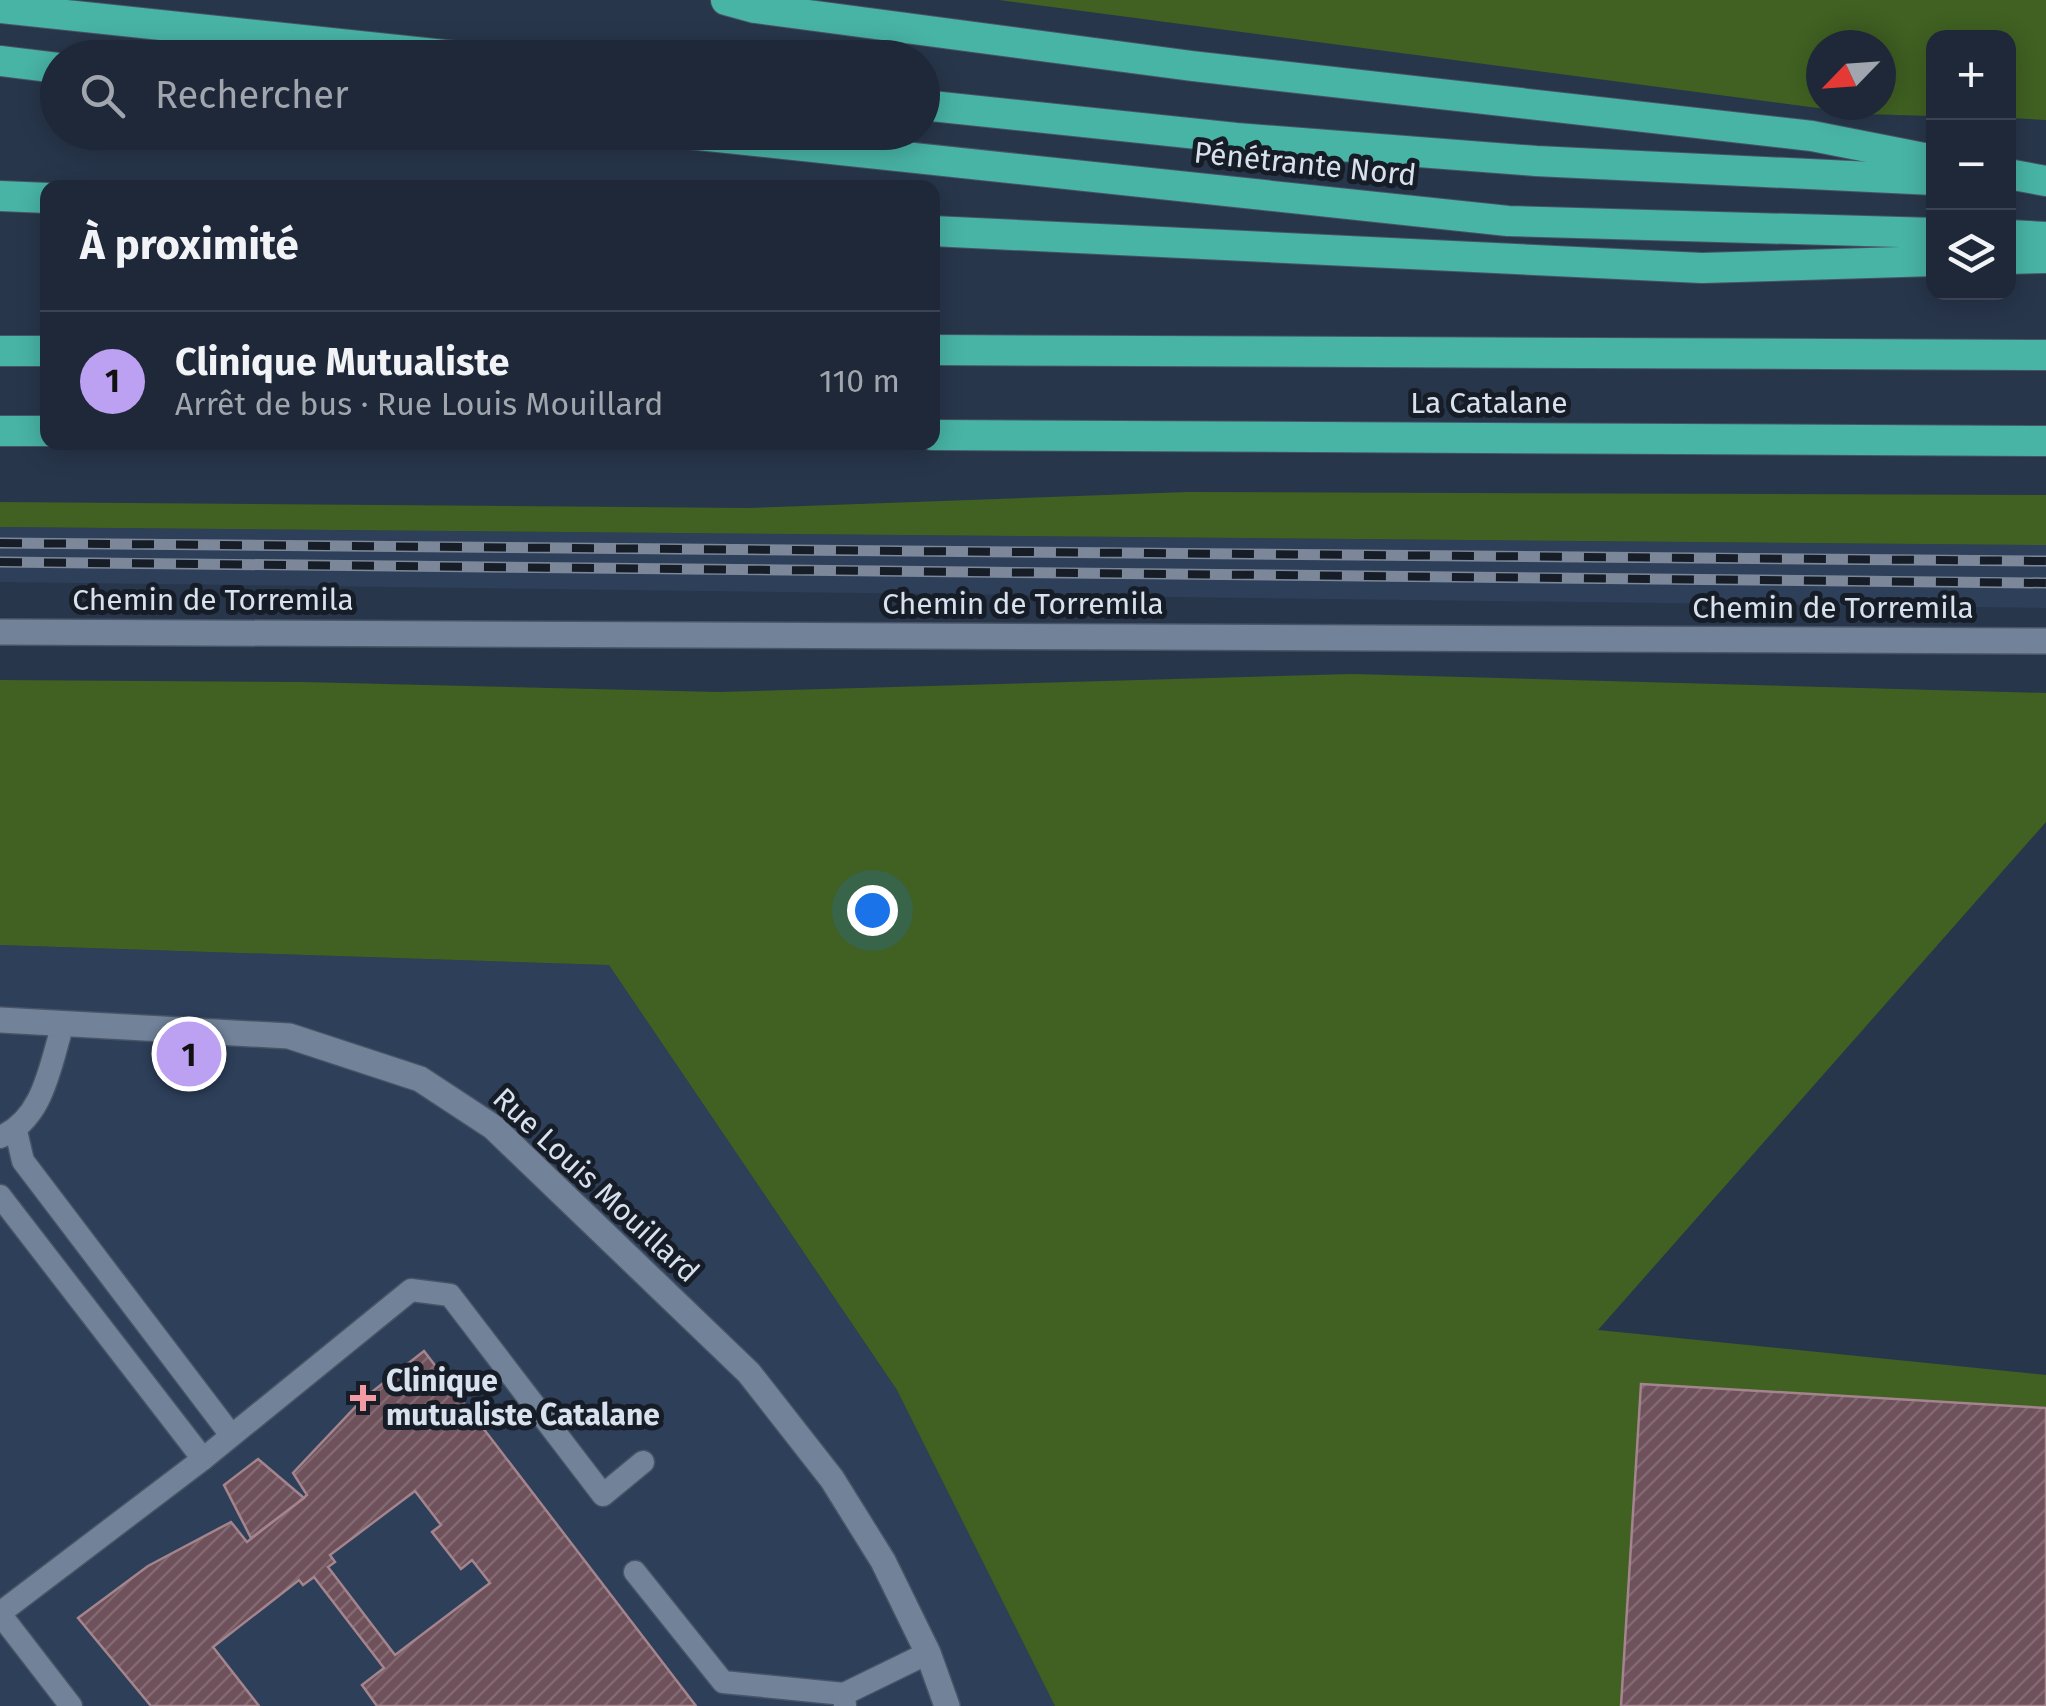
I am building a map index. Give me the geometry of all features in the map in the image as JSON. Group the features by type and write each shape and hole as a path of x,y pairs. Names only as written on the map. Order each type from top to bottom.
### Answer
{"highway":[{"path":"726,0 755,8 1192,66 1812,136 1926,158"},
{"path":"0,8 303,40"},
{"path":"0,62 40,66"},
{"name":"Pénétrante Nord","path":"940,107 1236,138 1536,162 1926,180"},
{"name":"Pénétrante Nord","path":"839,150 1508,221 1926,233"},
{"path":"2016,176 2046,183"},
{"path":"2016,183 2046,183"},
{"path":"0,196 40,198"},
{"path":"940,231 1702,268 1926,261"},
{"path":"2016,236 2046,236"},
{"path":"2016,259 2046,258"},
{"name":"La Catalane","path":"940,350 2046,355"},
{"path":"0,351 40,351"},
{"path":"0,431 40,431"},
{"name":"La Catalane","path":"940,435 2046,441"}],"street":[{"name":"Chemin de Torremila","path":"0,632 2046,641"},
{"name":"Rue Louis Mouillard","path":"0,1020 288,1036 420,1080 493,1127 750,1373 832,1479 883,1561 928,1653 946,1706"}],"lane":[{"path":"62,1024 38,1104 8,1134 23,1161 230,1435"},
{"path":"0,1196 203,1459"},
{"path":"71,1706 0,1613 203,1459 412,1290 450,1294 603,1495 643,1462"},
{"path":"635,1572 724,1682 845,1700 928,1653"}],"shaded area":[{"path":"0,527 2046,545 2046,608 0,582"},
{"name":"Clinique mutualiste Catalane","path":"0,945 609,965 897,1390 1055,1706 0,1706"}],"green space":[{"path":"999,0 2046,0 2046,120 2016,118 2016,30 1926,30 1926,116 1896,115 1896,30 1806,30 1806,106"},
{"path":"1187,492 2046,495 2046,545 0,527 0,502 748,508"},
{"path":"1353,674 2046,693 2046,822 1598,1330 2046,1375 2046,1706 1055,1706 897,1390 609,965 0,945 0,680 302,682 719,692"}],"building":[{"path":"424,1351 696,1706 377,1706 362,1685 384,1668 314,1577 303,1585 299,1580 213,1647 259,1706 151,1706 78,1618 148,1566 231,1522 247,1542 307,1495 293,1473 363,1399","holes":["415,1491 441,1525 432,1532 461,1569 472,1560 490,1583 395,1655 328,1567 335,1562 330,1555"]},
{"path":"1641,1384 2046,1408 2046,1706 1621,1706"},
{"path":"258,1459 304,1498 251,1538 224,1485"}],"railway":[{"path":"0,543 2046,561"},
{"path":"0,562 2046,583"}],"place":[{"name":"Clinique Mutualiste","path":"189,1054"},
{"name":"Clinique mutualiste Catalane","path":"363,1398"}]}
